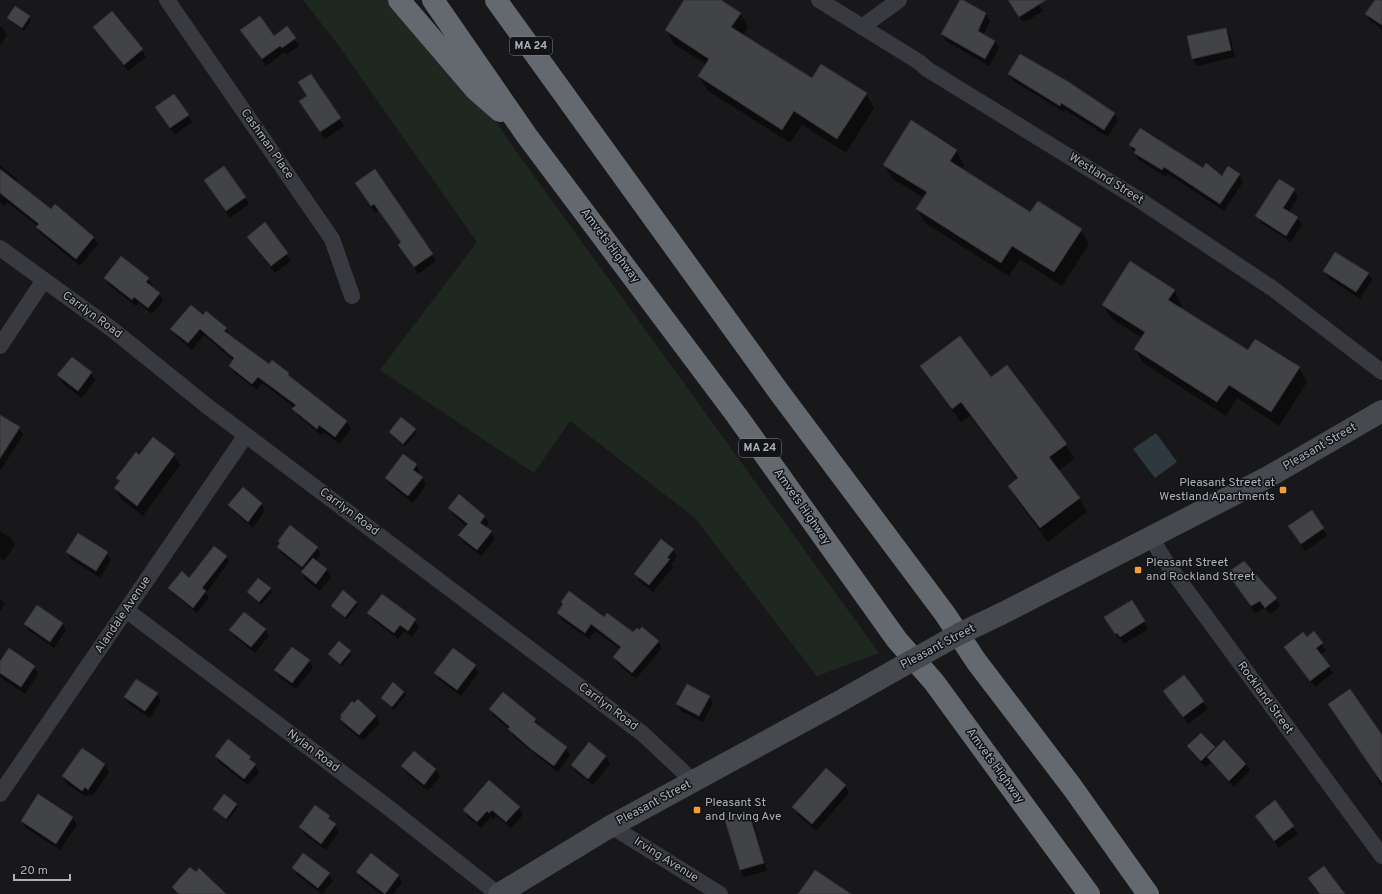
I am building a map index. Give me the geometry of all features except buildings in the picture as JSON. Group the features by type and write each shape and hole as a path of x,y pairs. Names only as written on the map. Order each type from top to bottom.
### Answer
{"highway":[{"path":"399,0 476,90 527,136"},
{"name":"Amvets Highway","path":"433,0 527,136 737,416 897,640 934,682 1089,894"},
{"name":"MA 24","path":"502,5 779,392 945,614 976,661 1072,788 1148,894"}],"main road":[{"name":"Pleasant Street","path":"498,894 611,826 694,782 959,634 1152,538 1268,477 1382,411"}],"street":[{"name":"Cashman Place","path":"167,0 332,239 352,296"},
{"name":"Westland Street","path":"820,0 919,62 927,69 1138,199 1272,288 1382,372"},
{"path":"862,27 899,0"},
{"name":"Carrlyn Road","path":"0,248 113,330 207,406 643,734 694,782"},
{"path":"0,346 44,280"},
{"name":"Alandale Avenue","path":"0,794 246,435"},
{"name":"Rockland Street","path":"1152,538 1168,565 1382,856"},
{"name":"Nylan Road","path":"126,610 384,805 498,894"},
{"name":"Irving Avenue","path":"611,826 720,894"}],"shaded area":[{"path":"303,0 399,0 476,90 511,144 879,653 817,676 695,518 570,421 534,473 380,370 477,242 336,42"},
{"path":"1156,433 1177,462 1155,478 1133,449"}],"place":[{"name":"Pleasant Street at Westland Apartments","path":"1283,490"},
{"name":"Pleasant Street and Rockland Street","path":"1138,570"},
{"name":"Pleasant St and Irving Ave","path":"697,810"}]}
